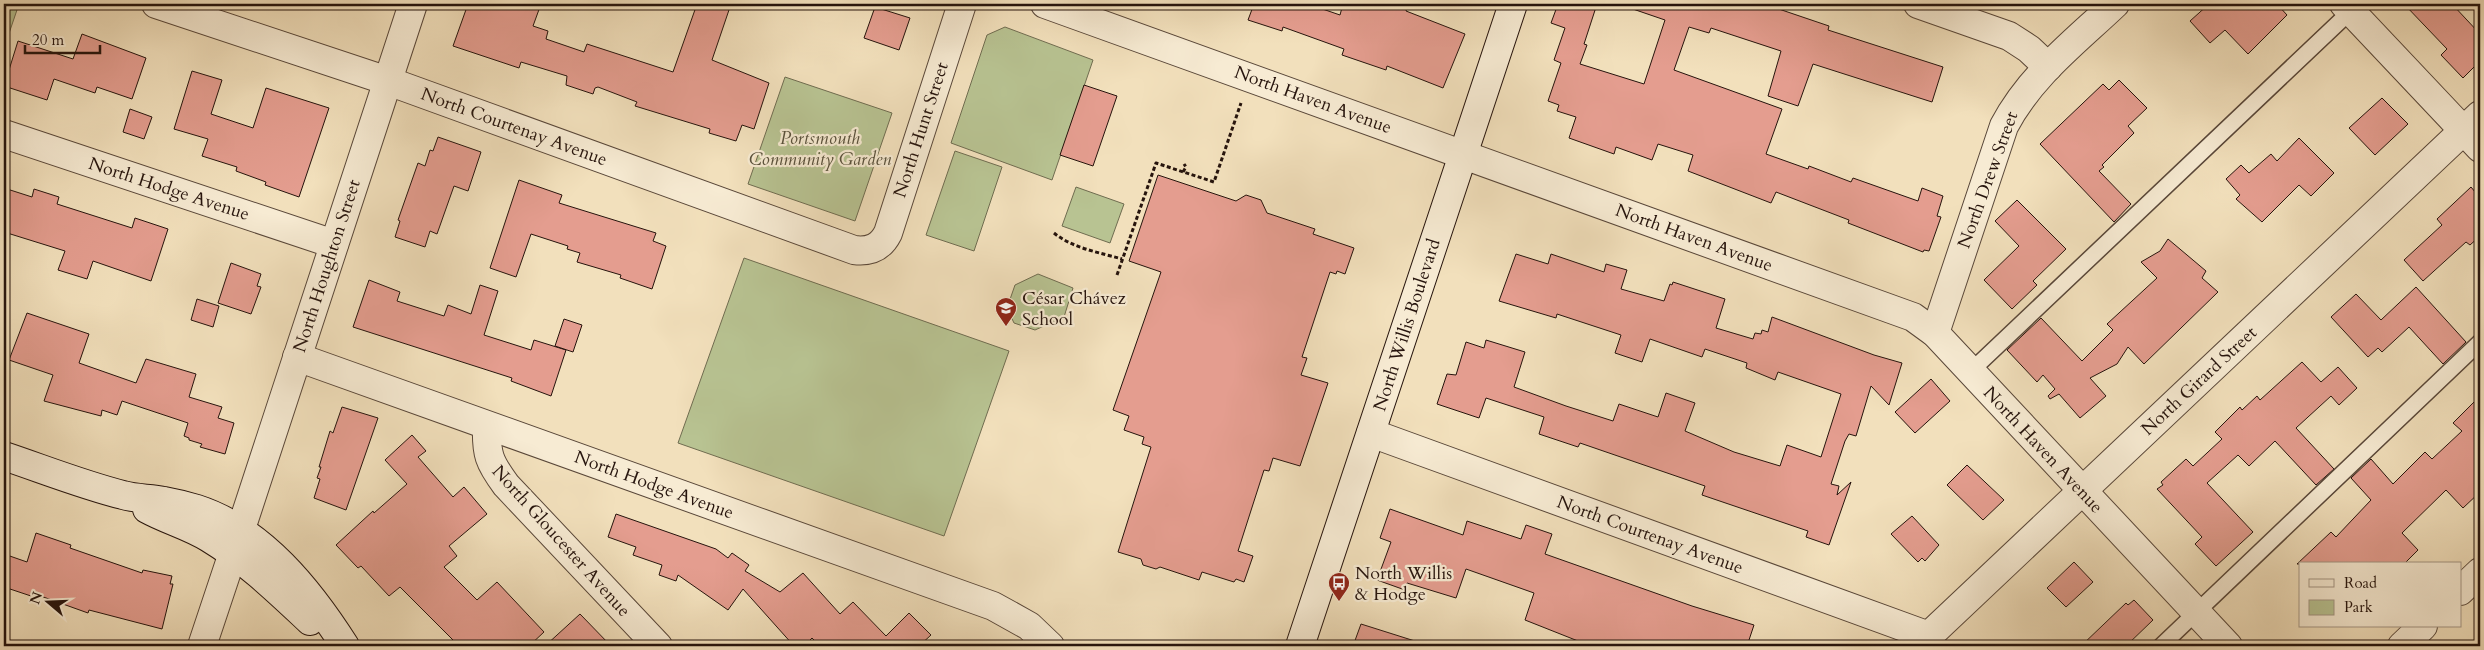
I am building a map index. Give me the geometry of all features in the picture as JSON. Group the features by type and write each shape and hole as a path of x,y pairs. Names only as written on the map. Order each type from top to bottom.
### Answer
{"street":[{"name":"North Courtenay Avenue","path":"156,4 388,81 854,250 871,250"},
{"name":"North Houghton Street","path":"202,646 413,4"},
{"name":"North Hunt Street","path":"871,250 884,240 888,233 962,4"},
{"name":"North Haven Avenue","path":"1045,4 1913,316 1935,333 2228,646"},
{"name":"North Willis Boulevard","path":"1300,646 1513,4"},
{"path":"1918,4 2009,36 2029,49 2048,67"},
{"name":"North Drew Street","path":"1935,333 2004,126 2025,92 2048,67 2115,4"},
{"path":"2351,6 2475,131"},
{"name":"North Girard Street","path":"1923,641 2082,491 2475,131"},
{"name":"North Hodge Avenue","path":"4,134 334,244"},
{"name":"North Hodge Avenue","path":"297,357 993,606 1029,626 1050,646"},
{"name":"North Gloucester Avenue","path":"487,426 487,453 490,462 506,485 658,646"},
{"name":"North Courtenay Avenue","path":"1371,433 1923,641"},
{"path":"4,456 124,496 164,500 197,510 237,541 266,550 326,617 344,646"},
{"path":"2462,589 2480,572"},
{"path":"2402,646 2421,628"}],"lane":[{"path":"1970,372 2351,6"},
{"path":"2161,646 2480,342"}],"path":[{"path":"1117,275 1156,163 1214,182 1250,78"},
{"path":"1183,172 1186,167 1184,164"},
{"path":"1054,233 1084,248 1122,259"}],"green space":[{"path":"4,4 19,4 4,48"},
{"path":"1005,27 1093,60 1052,180 951,143 987,35"},
{"name":"Portsmouth Community Garden","path":"785,77 892,113 855,221 748,184"},
{"path":"955,151 1002,167 974,251 926,235"},
{"path":"1076,187 1124,204 1110,243 1062,226"},
{"path":"744,258 1009,351 944,536 678,443"},
{"path":"1038,274 1073,288 1064,317 1035,330 1014,323 1007,308 1015,285"}],"building":[{"path":"468,4 541,4 533,26 548,31 546,39 584,52 587,44 673,72 697,4 731,4 712,60 769,83 754,129 742,125 736,141 709,133 710,129 635,106 637,102 598,87 595,88 593,94 566,85 567,76 521,62 519,68 453,46"},
{"path":"1254,4 1308,4 1340,15 1343,4 1408,4 1406,11 1465,34 1443,88 1387,66 1386,70 1342,55 1344,49 1283,27 1282,31 1248,20"},
{"path":"1558,4 1597,4 1584,44 1587,45 1580,64 1644,84 1665,20 1627,7 1627,4 1764,4 1829,26 1828,30 1943,67 1932,102 1813,64 1798,106 1768,96 1781,51 1711,28 1709,33 1689,27 1674,70 1782,109 1766,154 1808,169 1809,166 1851,182 1853,178 1918,201 1922,188 1943,196 1937,216 1941,217 1929,251 1924,250 1923,252 1848,223 1849,220 1776,192 1771,203 1688,171 1693,155 1658,144 1652,160 1616,147 1614,154 1569,138 1576,117 1557,111 1559,105 1548,101 1561,63 1554,60 1565,28 1551,23"},
{"path":"2209,4 2277,4 2287,15 2248,54 2225,30 2210,43 2190,21"},
{"path":"2404,4 2452,4 2480,34 2480,61 2463,78 2441,55 2447,49"},
{"path":"875,7 910,18 899,50 864,38"},
{"path":"82,34 146,58 132,99 97,87 95,93 54,79 47,100 4,86 18,41 73,59"},
{"path":"192,71 222,80 211,114 253,128 266,88 329,108 299,197 265,185 266,182 236,171 237,167 202,156 208,139 174,129"},
{"path":"2119,80 2147,108 2128,126 2134,133 2102,165 2104,167 2099,171 2131,204 2114,222 2040,144 2103,84 2109,90"},
{"path":"1084,85 1117,96 1093,166 1060,155"},
{"path":"2382,98 2408,124 2375,155 2349,128"},
{"path":"130,109 152,117 144,139 123,132"},
{"path":"438,137 481,152 468,191 454,186 437,234 430,231 425,247 395,237 400,221 398,220 418,163 425,166 430,150 433,151"},
{"path":"2299,138 2334,173 2311,196 2299,185 2262,222 2236,199 2240,195 2226,179 2241,165 2249,173 2271,154 2277,161"},
{"path":"1158,175 1236,201 1246,195 1261,200 1267,213 1315,229 1313,234 1354,248 1345,274 1337,271 1336,274 1330,272 1302,357 1307,358 1301,375 1328,383 1300,466 1273,458 1269,471 1264,470 1238,551 1253,556 1244,582 1236,579 1234,582 1202,572 1199,580 1160,567 1156,569 1143,565 1141,559 1118,552 1151,447 1142,444 1144,437 1124,430 1129,416 1113,410 1161,272 1129,261"},
{"path":"519,180 562,195 559,203 656,233 653,241 666,246 652,289 620,278 621,275 577,262 580,253 567,249 568,246 531,234 516,277 490,268"},
{"path":"2471,187 2480,198 2480,236 2470,245 2466,242 2423,281 2404,260 2442,225 2437,219"},
{"path":"4,188 32,197 34,189 59,197 57,204 132,228 135,218 168,229 151,281 93,261 87,279 58,270 65,251 4,232"},
{"path":"2017,200 2066,249 2033,281 2037,285 2012,309 1984,280 2019,246 1995,221"},
{"path":"2168,239 2206,271 2202,278 2218,292 2144,364 2128,347 2117,364 2090,378 2106,396 2080,418 2059,394 2050,399 2048,396 2055,389 2043,375 2037,382 2007,350 2041,318 2082,361 2113,330 2107,324 2157,278 2141,262 2160,251"},
{"path":"1516,254 1548,264 1551,254 1604,272 1606,264 1627,270 1621,289 1664,301 1670,284 1672,285 1673,282 1725,299 1716,328 1753,339 1755,333 1761,334 1762,330 1768,332 1772,317 1874,355 1902,363 1889,405 1871,386 1856,436 1849,434 1845,441 1831,484 1839,486 1837,495 1851,482 1829,545 1806,537 1808,531 1702,495 1705,486 1580,443 1578,447 1539,434 1544,417 1486,398 1479,418 1437,404 1447,374 1456,375 1466,342 1484,348 1486,340 1525,352 1514,387 1566,406 1613,421 1619,404 1658,417 1666,393 1695,403 1685,431 1734,452 1780,466 1787,445 1821,457 1841,394 1778,372 1775,380 1746,368 1747,363 1705,349 1702,357 1650,339 1642,362 1615,353 1621,335 1557,314 1556,318 1499,301"},
{"path":"231,263 261,274 257,286 261,287 251,314 218,303"},
{"path":"369,280 400,292 397,301 444,316 448,305 471,314 480,285 498,291 484,335 531,350 534,340 566,350 551,396 511,381 512,378 353,327"},
{"path":"2416,287 2466,342 2443,364 2409,327 2382,352 2378,348 2368,357 2331,317 2356,294 2381,320"},
{"path":"197,299 219,306 213,327 191,320"},
{"path":"27,313 89,334 79,363 136,383 146,359 196,374 189,397 222,407 218,418 234,423 225,454 200,447 202,444 189,440 189,438 184,436 188,423 122,401 117,415 102,410 101,416 44,401 53,375 9,360"},
{"path":"564,319 582,325 573,352 555,346"},
{"path":"2302,362 2321,382 2338,367 2357,388 2339,405 2331,396 2296,428 2334,469 2316,485 2275,441 2249,466 2238,455 2207,483 2253,532 2216,566 2195,544 2202,537 2157,489 2163,485 2161,482 2186,459 2193,466 2222,439 2215,432 2240,407 2242,410 2257,396 2260,400"},
{"path":"1931,379 1950,401 1915,433 1895,412"},
{"path":"2480,396 2480,492 2463,508 2446,490 2402,533 2418,550 2406,562 2299,562 2331,532 2336,537 2371,500 2351,478 2371,459 2393,484 2425,452 2432,459 2462,431 2453,423"},
{"path":"342,407 378,418 346,510 314,498 320,479 317,478 321,467 319,467 330,431 333,433"},
{"path":"412,435 426,451 418,457 453,497 464,487 487,514 449,546 457,556 444,567 477,600 497,582 544,632 529,646 459,646 400,587 389,596 361,566 358,568 336,545 373,511 374,513 407,484 385,460"},
{"path":"1967,465 2004,500 1983,520 1947,485"},
{"path":"1390,509 1463,535 1467,521 1521,539 1526,525 1552,534 1545,554 1692,606 1754,625 1747,646 1576,646 1578,641 1525,620 1534,593 1466,569 1456,598 1407,583 1405,590 1377,580 1391,542 1380,538"},
{"path":"616,514 716,549 728,558 732,553 749,565 745,571 780,592 803,573 840,614 853,602 886,636 909,613 931,635 919,646 820,646 812,638 804,646 794,646 743,589 728,610 678,575 676,581 659,575 662,565 633,555 636,547 608,537"},
{"path":"1912,516 1939,545 1925,561 1922,558 1918,562 1891,534"},
{"path":"36,533 71,545 70,548 142,573 143,570 172,576 170,584 173,584 162,629 89,610 88,613 35,594 34,597 4,587 4,554 27,562"},
{"path":"2074,562 2093,582 2066,607 2047,588"},
{"path":"2134,600 2153,620 2126,646 2081,646 2126,603 2128,605"},
{"path":"580,614 611,646 545,646"},
{"path":"1361,624 1418,642 1417,646 1353,646"}],"place":[{"name":"César Chávez School","path":"1006,327"},
{"name":"North Willis & Hodge","path":"1339,602"}]}
